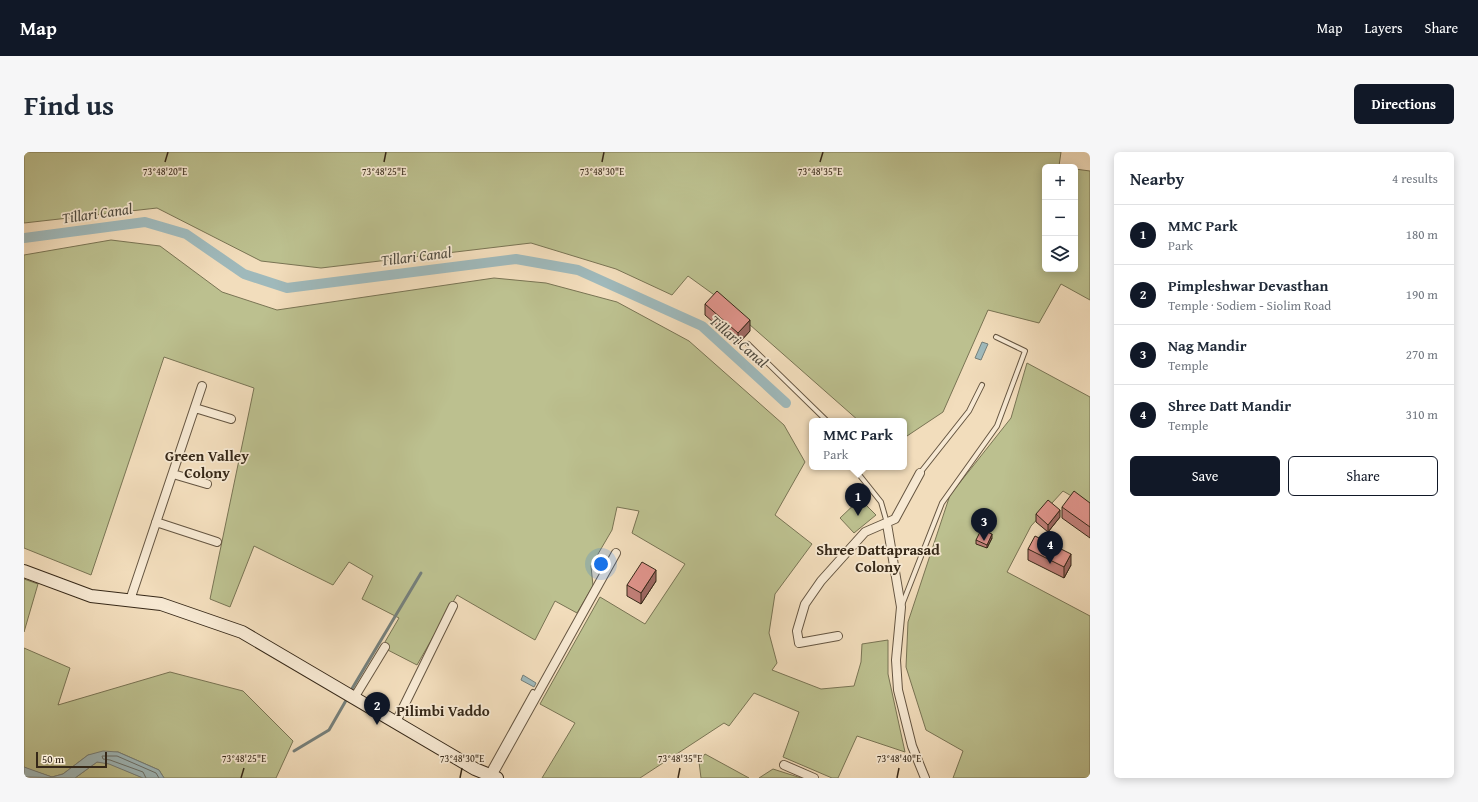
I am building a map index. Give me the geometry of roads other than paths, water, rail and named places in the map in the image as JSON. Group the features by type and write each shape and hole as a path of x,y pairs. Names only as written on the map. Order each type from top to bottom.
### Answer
{"main road":[{"path":"24,571 92,596 161,604 242,632 475,769 492,776"}],"street":[{"path":"130,600 202,386"},
{"path":"195,408 231,419"},
{"path":"838,636 799,642 797,631 805,604 821,581 865,532 887,524 895,519 920,473"},
{"path":"173,474 207,484"},
{"path":"156,522 217,542"},
{"path":"887,524 901,608 896,660 898,690 912,746 925,778"},
{"path":"492,776 616,553"},
{"path":"396,722 453,606"},
{"path":"354,698 385,647"},
{"path":"784,765 814,778"}],"lane":[{"path":"901,608 942,503 997,426 1026,351 996,337"},
{"path":"748,344 824,418"},
{"path":"920,473 969,411 982,385"},
{"path":"855,470 881,502 887,524"},
{"path":"492,776 533,692"}],"water":[{"path":"982,342 988,344 981,360 975,358"},
{"path":"523,675 536,683 534,687 521,680"},
{"path":"103,751 118,752 159,770 164,778 143,778 109,764 97,762 75,778 24,777 24,767 52,777 63,774 88,755"}],"waterway":[{"name":"Tillari Canal","path":"24,238 145,222 186,234 244,274 287,288 516,259 578,270 702,326 786,403"},
{"path":"350,692 421,573"},
{"path":"294,751 329,730 348,697"}],"place":[{"name":"MMC Park","path":"858,516"},
{"name":"Nag Mandir","path":"984,541"},
{"name":"Shree Datt Mandir","path":"1050,564"},
{"name":"Pimpleshwar Devasthan","path":"377,725"}],"district":[{"name":"Green Valley Colony","path":"207,464"},
{"name":"Shree Dattaprasad Colony","path":"878,558"},
{"name":"Pilimbi Vaddo","path":"443,710"}]}
